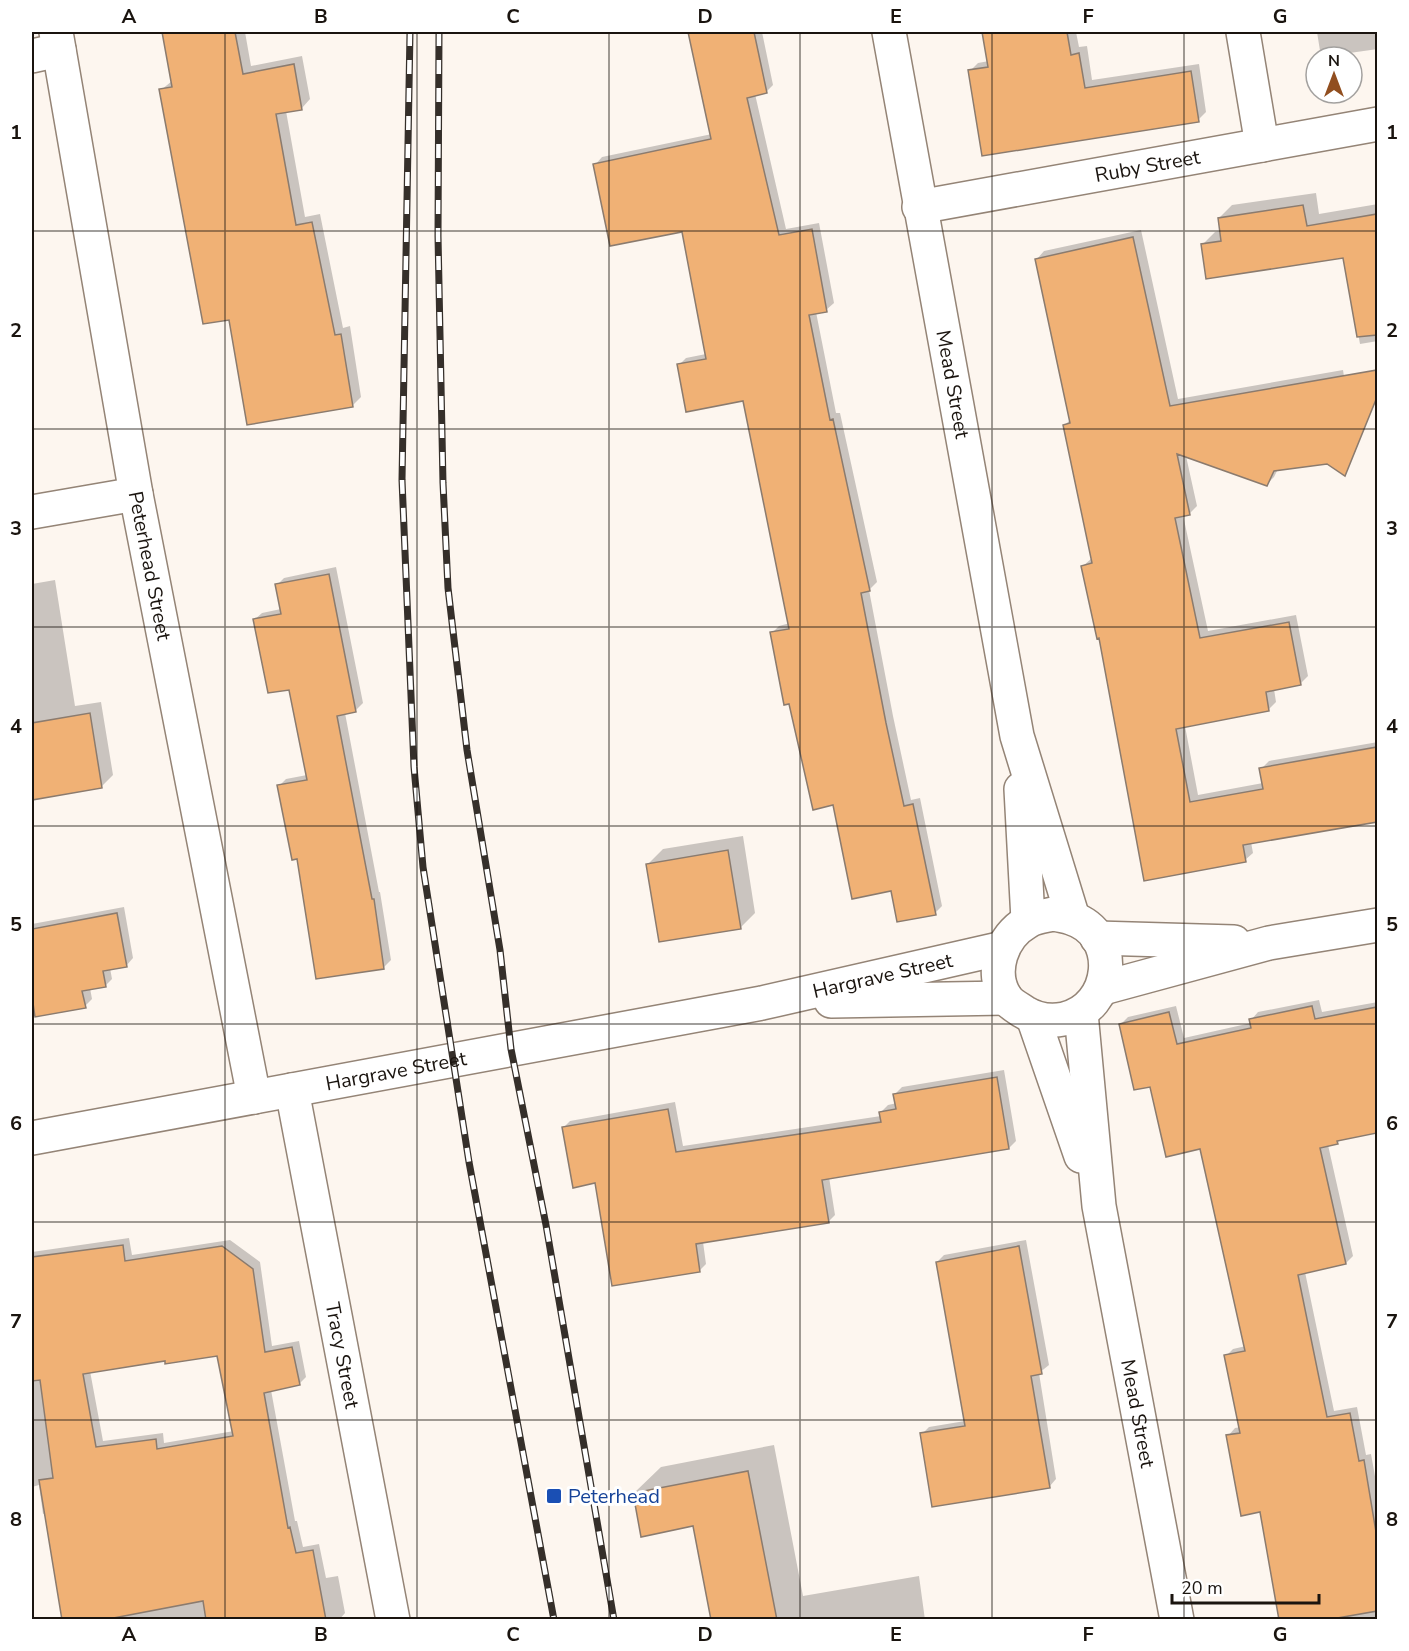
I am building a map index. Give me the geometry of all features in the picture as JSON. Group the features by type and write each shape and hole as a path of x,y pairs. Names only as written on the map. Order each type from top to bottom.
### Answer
{"street":[{"name":"Mead Street","path":"889,32 1017,736 1028,921"},
{"path":"1243,32 1263,145"},
{"name":"Peterhead Street","path":"49,46 254,1097"},
{"name":"Ruby Street","path":"919,207 1377,124"},
{"path":"32,512 136,494"},
{"name":"Mead Street","path":"1017,736 1085,928"},
{"path":"1085,928 1101,945 1107,969 1103,988 1091,1006 1075,1017 1053,1022 1033,1017 1006,998 999,969 1003,948 1011,934 1028,921 1053,914 1085,928 1269,943"},
{"path":"1103,988 1269,943 1377,925"},
{"name":"Hargrave Street","path":"32,1138 762,1003 1003,948"},
{"name":"Hargrave Street","path":"762,1003 1006,998"},
{"name":"Mead Street","path":"1081,1013 1099,1206 1177,1620"},
{"name":"Mead Street","path":"1033,1017 1099,1206"},
{"name":"Tracy Street","path":"292,1090 393,1620"}],"building":[{"path":"162,32 235,32 243,74 294,64 302,110 276,114 296,225 312,222 335,335 341,334 353,407 247,425 229,320 203,324 159,89 172,87"},
{"path":"688,32 754,32 767,93 747,98 779,235 812,229 827,312 809,315 830,420 833,419 870,591 861,593 886,723 904,806 913,804 936,915 897,922 891,891 852,899 833,805 813,810 789,704 784,705 770,632 789,629 743,401 686,412 677,364 706,359 682,232 610,246 593,164 711,139"},
{"path":"982,32 1067,32 1071,55 1079,53 1085,88 1191,71 1199,122 982,156 968,70 988,67"},
{"path":"1303,205 1307,226 1377,214 1377,335 1357,337 1343,258 1206,279 1201,244 1221,241 1218,218"},
{"path":"1133,237 1170,406 1377,370 1377,397 1345,476 1327,464 1274,471 1267,486 1177,454 1190,515 1175,518 1200,638 1289,622 1301,685 1266,692 1269,711 1176,729 1190,802 1263,789 1259,768 1377,747 1377,822 1243,845 1246,862 1144,881 1099,638 1097,639 1081,566 1092,563 1063,425 1070,423 1035,259"},
{"path":"329,574 356,712 337,716 372,899 374,899 384,969 316,979 297,859 292,860 277,785 307,780 289,690 268,693 253,619 281,614 275,584"},
{"path":"90,713 102,788 32,800 32,723"},
{"path":"728,850 741,929 659,942 646,864"},
{"path":"117,913 127,967 103,971 106,987 82,991 86,1008 35,1017 32,996 32,929"},
{"path":"1312,1006 1315,1019 1377,1007 1377,1133 1337,1141 1338,1144 1320,1148 1346,1264 1298,1275 1327,1417 1350,1413 1359,1461 1364,1460 1377,1538 1377,1611 1326,1620 1279,1620 1260,1512 1241,1516 1226,1435 1240,1433 1224,1355 1245,1351 1200,1149 1166,1157 1150,1087 1134,1090 1119,1024 1169,1012 1177,1044 1251,1028 1249,1019"},
{"path":"997,1077 1009,1149 822,1180 829,1223 696,1244 700,1272 612,1286 595,1183 573,1188 562,1127 668,1109 676,1152 881,1122 879,1112 896,1109 893,1094"},
{"path":"123,1245 125,1261 222,1246 253,1269 265,1352 292,1347 300,1385 264,1393 288,1528 290,1527 296,1553 313,1550 326,1620 206,1620 203,1601 103,1620 62,1620 39,1480 53,1478 40,1380 32,1381 32,1257","holes":["217,1356 233,1436 157,1449 156,1439 96,1447 83,1374 165,1361 165,1364"]},
{"path":"1019,1246 1042,1374 1031,1376 1050,1488 932,1507 920,1433 965,1426 936,1262"},
{"path":"748,1471 777,1620 711,1620 693,1526 641,1537 633,1493"}],"railway":[{"path":"410,32 402,480 414,767 423,867 469,1162 554,1620"},
{"path":"439,32 438,236 443,483 448,588 467,750 500,950 511,1049 546,1225 614,1620"}],"place":[{"name":"Peterhead","path":"554,1496"}]}
